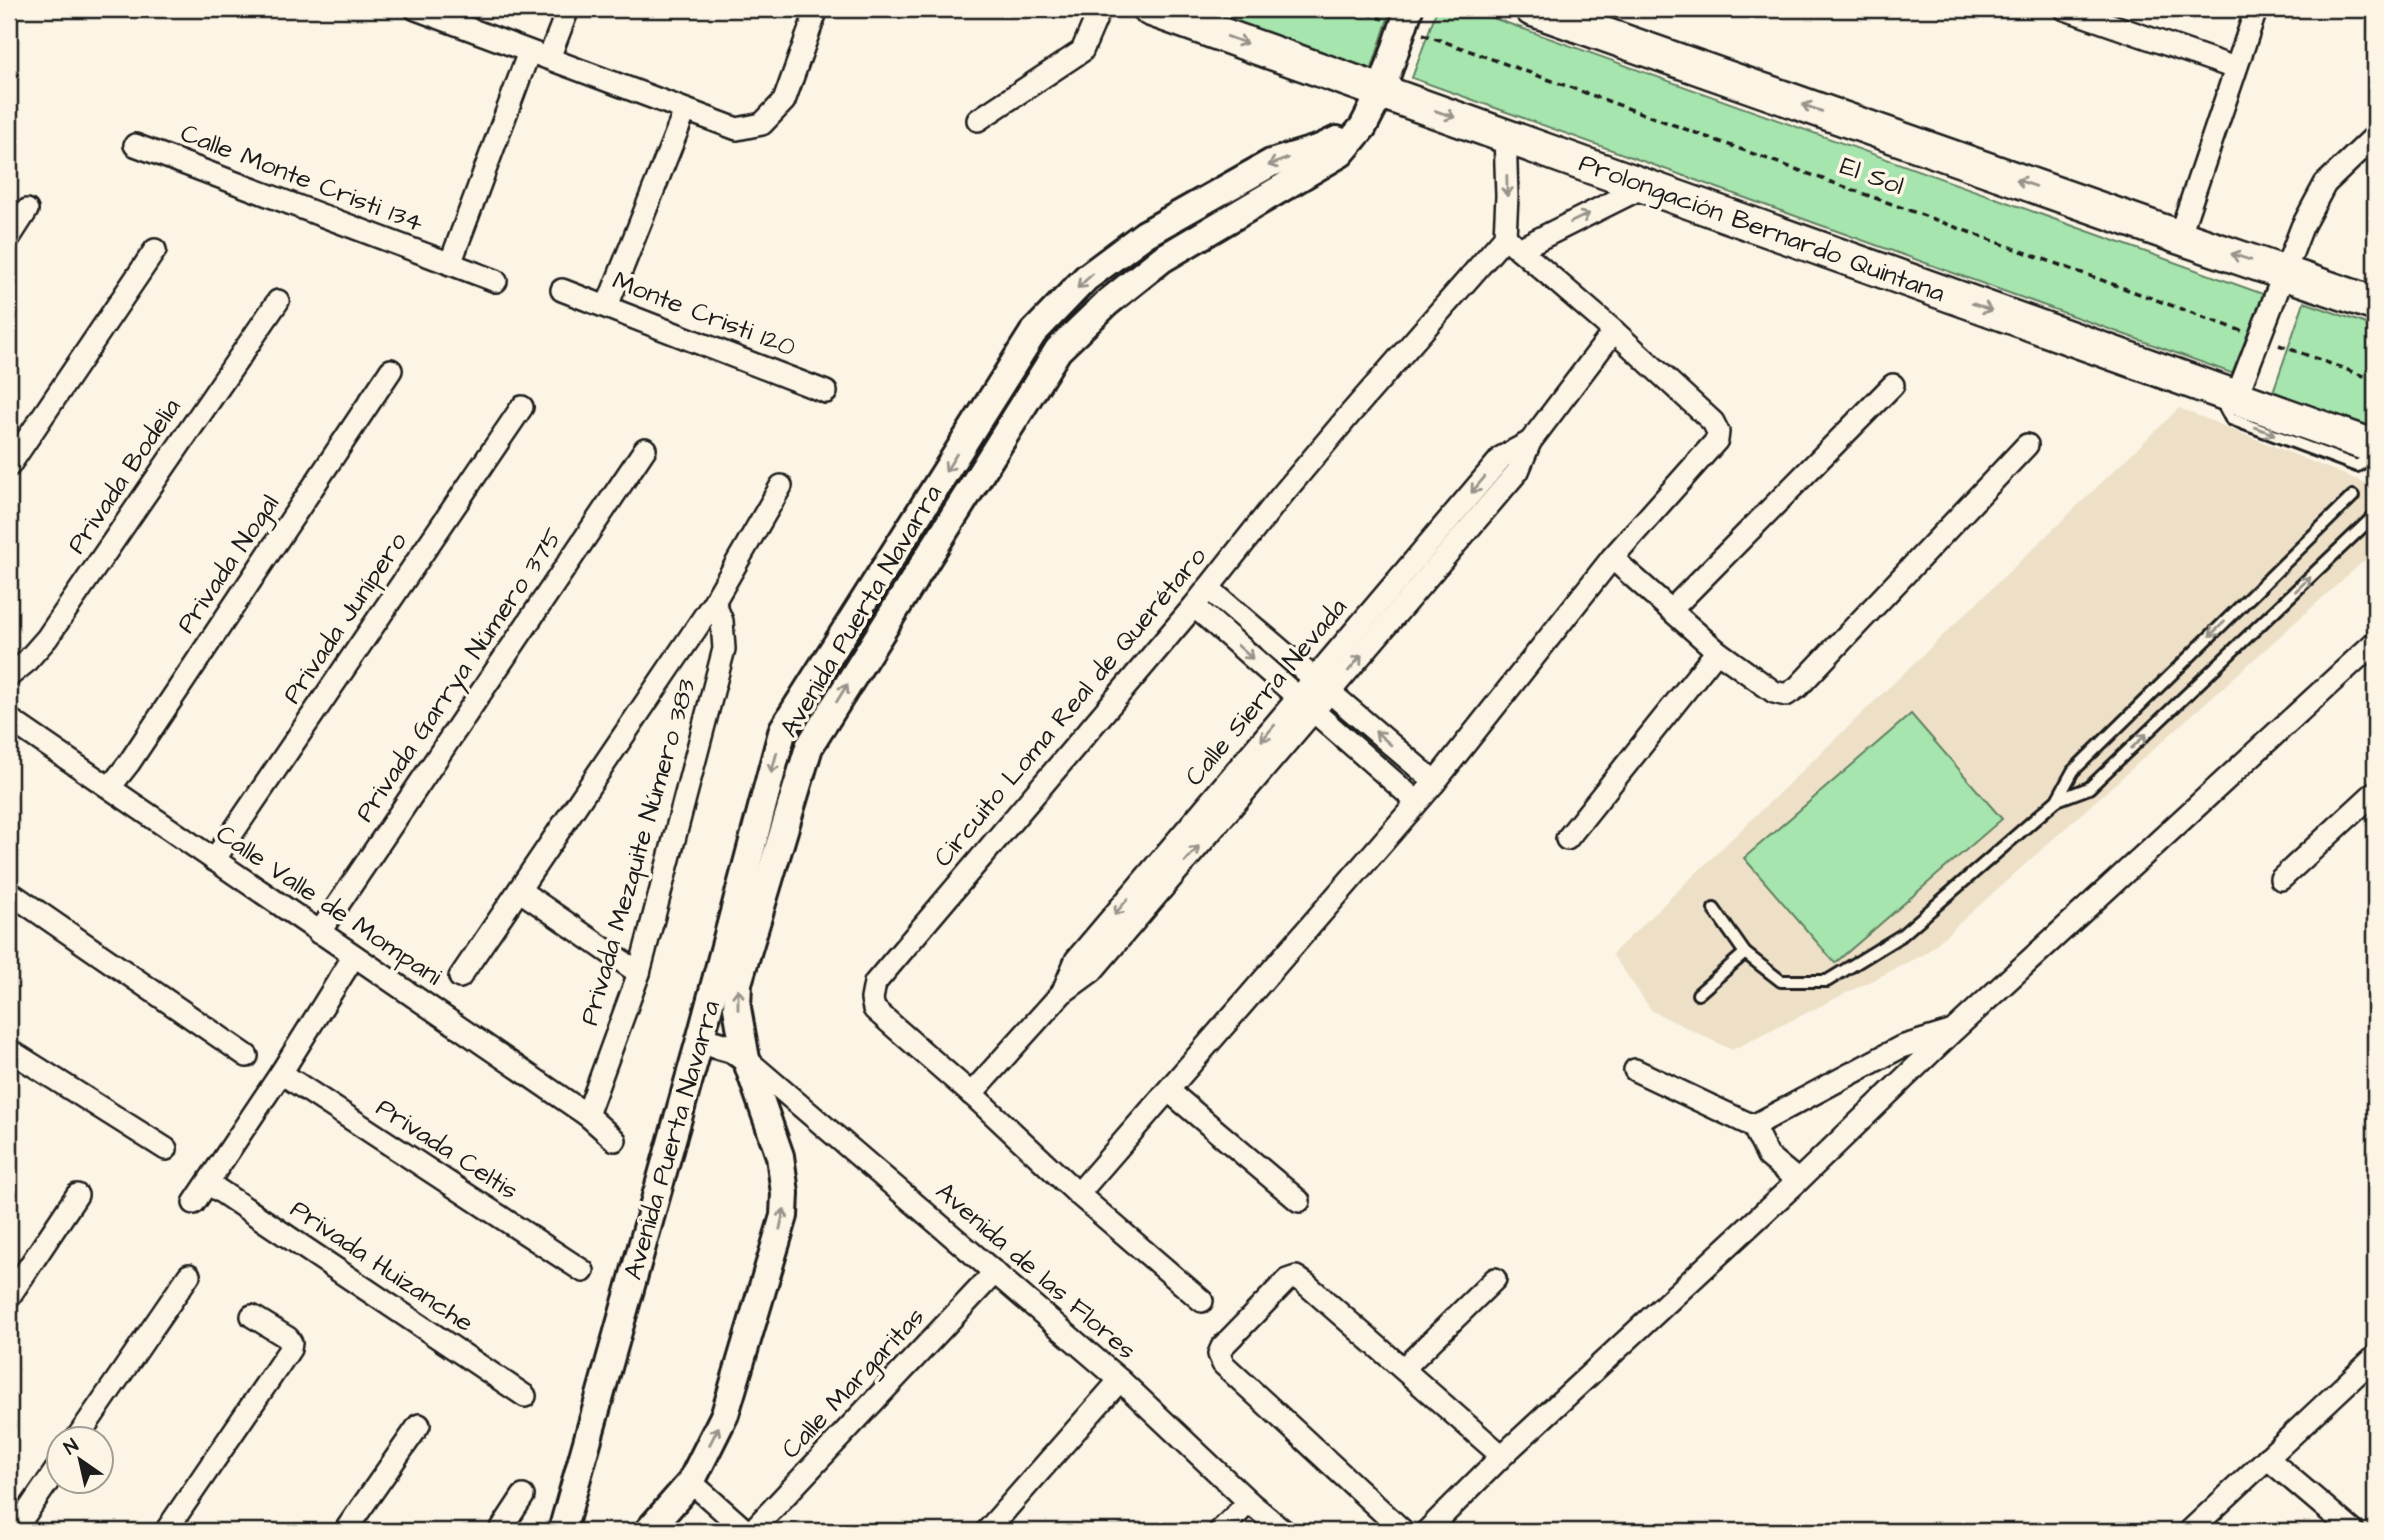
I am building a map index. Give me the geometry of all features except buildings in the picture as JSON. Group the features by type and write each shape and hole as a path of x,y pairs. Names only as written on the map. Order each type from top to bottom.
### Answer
{"main road":[{"name":"Prolongación Bernardo Quintana","path":"1150,9 2375,447"},
{"path":"1532,9 2375,304"}],"street":[{"path":"416,9 737,129 762,124 784,101 817,9"},
{"path":"450,264 539,55 568,9"},
{"path":"978,120 1082,51 1100,9"},
{"path":"2064,9 2235,68"},
{"path":"2179,237 2256,10"},
{"name":"Avenida Puerta Navarra","path":"648,1531 691,1482 725,1414 784,1216 785,1193 780,1156 746,1059 737,1008 738,983 809,747 1058,349 1107,303 1162,259 1341,153 1363,127 1381,92 1406,18"},
{"path":"607,306 685,111"},
{"name":"Avenida Puerta Navarra","path":"562,1531 700,1040 783,729 1033,333 1086,278 1145,234 1271,163 1320,148 1363,127"},
{"path":"1078,1194 1435,782 1612,558 1717,440 1718,432 1713,422 1614,331 1512,243 1504,135"},
{"path":"2226,394 2259,337 2283,271 2325,184 2375,136"},
{"name":"Calle Monte Cristi 134","path":"135,145 496,281"},
{"name":"Circuito Loma Real de Querétaro","path":"1202,1301 1078,1194 971,1094 874,1009 872,999 875,983 1194,606 1350,414 1512,243 1645,186"},
{"path":"9,238 27,210"},
{"path":"9,466 155,250"},
{"name":"Monte Cristi 120","path":"562,290 826,392"},
{"name":"Privada Bodelia","path":"9,676 25,663 47,638 278,301"},
{"name":"Calle Sierra Nevada","path":"971,1094 1062,993 1076,960 1305,706 1330,693 1518,471 1530,442 1614,331"},
{"name":"Privada Nogal","path":"110,788 391,369"},
{"path":"1672,609 1893,385"},
{"name":"Privada Junípero","path":"214,860 522,407"},
{"name":"Calle Sierra Nevada","path":"1305,706 1313,678 1502,457 1530,442"},
{"path":"1612,558 1717,651 1774,692 1786,695 1798,687 2027,446"},
{"name":"Privada Garrya Número 375","path":"319,933 645,449"},
{"name":"Privada Mezquite Número 383","path":"460,977 714,601 780,486"},
{"path":"933,492 959,508"},
{"path":"1208,588 1435,782"},
{"name":"Privada Mezquite Número 383","path":"587,1115 639,973 724,649 722,621 714,601"},
{"path":"1194,606 1417,802"},
{"path":"1427,1531 1502,1456 1798,1181 1953,1031 2375,642"},
{"path":"1567,839 1717,651"},
{"name":"Calle Valle de Mompani","path":"9,719 587,1115 615,1140"},
{"path":"2281,879 2375,793"},
{"path":"519,890 639,973"},
{"path":"9,892 247,1056"},
{"path":"194,1203 281,1073 354,956"},
{"path":"1753,1126 1902,1047 1953,1031"},
{"path":"700,1040 732,1049 746,1059"},
{"path":"9,1049 166,1149"},
{"name":"Avenida de las Flores","path":"746,1059 1120,1380 1249,1502 1284,1531"},
{"path":"1635,1070 1753,1126 1768,1156 1798,1181"},
{"name":"Privada Celtis","path":"281,1073 583,1271"},
{"path":"1168,1091 1299,1201"},
{"name":"Privada Huizanche","path":"208,1183 525,1396"},
{"path":"9,1297 77,1195"},
{"name":"Calle Margaritas","path":"752,1531 995,1272"},
{"path":"87,1424 189,1275"},
{"path":"1402,1531 1223,1364 1219,1354 1222,1347 1287,1280 1296,1277 1404,1368 1502,1456"},
{"path":"1404,1368 1495,1279"},
{"path":"166,1531 290,1349 288,1338 252,1316"},
{"path":"2190,1531 2375,1357"},
{"path":"987,1531 1120,1380"},
{"path":"345,1531 419,1425"},
{"path":"2267,1458 2353,1531"},
{"path":"691,1482 746,1531"},
{"path":"14,1531 46,1484"},
{"path":"500,1531 523,1496"},
{"path":"1220,1531 1249,1502"}],"lane":[{"path":"2226,394 2231,419 2357,466 2375,454"},
{"path":"1714,909 1745,953 1781,981 1826,981 1902,935 2057,800 2073,771 2353,496"},
{"path":"2057,800 2089,788 2375,515"},
{"path":"2073,771 2089,788"},
{"path":"1698,994 1745,953"}],"path":[{"name":"El Sol","path":"1355,9 1406,18 2375,380"}],"shaded area":[{"path":"2179,408 2375,487 2375,551 1925,954 1732,1050 1652,1011 1612,954"}],"green space":[{"path":"1190,9 1391,9 1370,74"},
{"path":"1437,9 1468,9 2263,294 2234,374 1412,78"},
{"path":"2304,302 2375,327 2375,428 2273,392"},
{"path":"1911,714 2002,819 1835,963 1744,858"}]}
